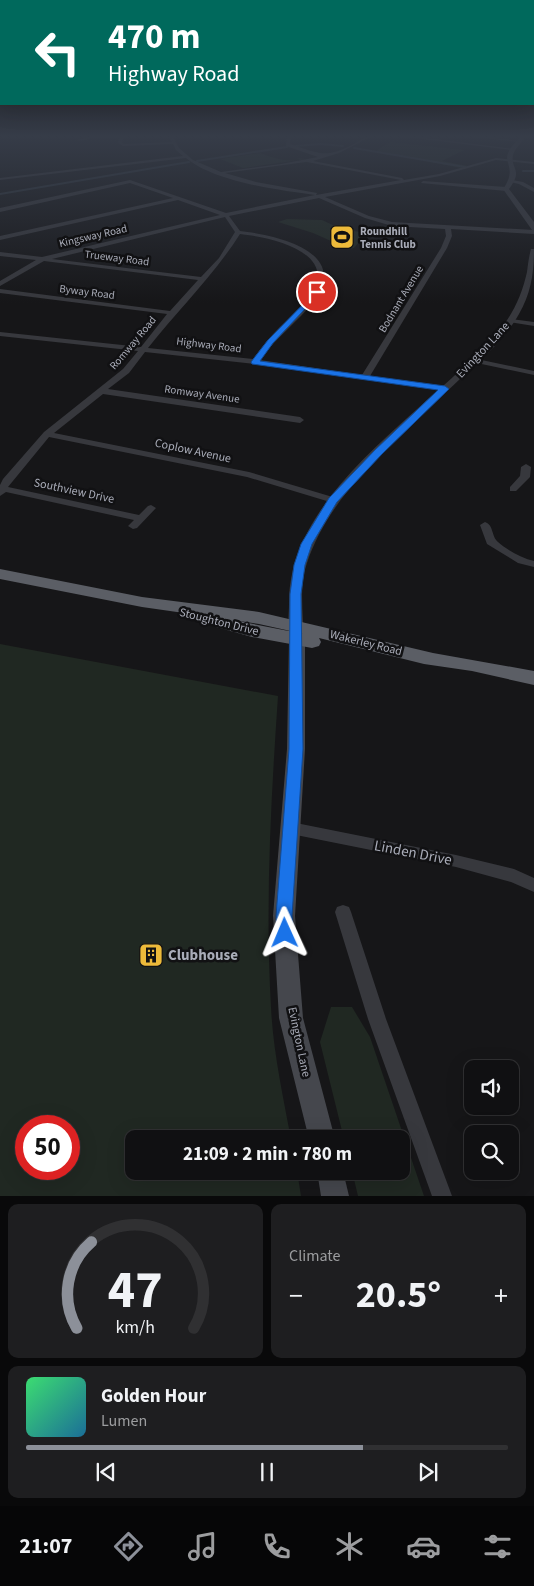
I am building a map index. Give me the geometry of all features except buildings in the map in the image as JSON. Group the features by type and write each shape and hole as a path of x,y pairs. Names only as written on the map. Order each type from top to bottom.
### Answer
{"highway":[{"name":"Stoughton Drive","path":"0,574 142,602 252,631 296,633"},
{"name":"Wakerley Road","path":"296,633 534,678"}],"main road":[{"name":"Evington Lane","path":"296,633 296,749 284,916 291,1018 320,1130"},
{"path":"332,1180 335,1196"}],"street":[{"path":"0,210 86,191"},
{"path":"158,191 226,215 238,232 255,234 295,246 317,263 321,276 317,292 271,341 255,362"},
{"path":"293,191 322,196 368,217 392,224 534,231 531,220 510,197 507,191"},
{"name":"Kingsway Road","path":"0,284 43,259 226,215 351,191"},
{"path":"0,238 179,198"},
{"name":"Bodnant Avenue","path":"365,377 444,248 449,236 448,228"},
{"name":"Romway Road","path":"1,491 47,434 126,371 172,313 221,259 238,232"},
{"name":"Evington Lane","path":"296,633 296,594 299,565 307,544 333,500 379,452 475,360 511,321 532,282 534,252"},
{"name":"Trueway Road","path":"0,254 202,278"},
{"name":"Byway Road","path":"0,291 172,313"},
{"path":"511,321 534,324"},
{"name":"Highway Road","path":"0,334 255,362 445,389"},
{"path":"475,360 534,373"},
{"name":"Romway Avenue","path":"102,390 300,420"},
{"name":"Coplow Avenue","path":"47,434 249,475 333,500"},
{"path":"513,488 530,479 526,467"},
{"name":"Southview Drive","path":"1,491 137,522 151,508"},
{"path":"485,525 491,542 522,562 534,564"},
{"name":"Linden Drive","path":"290,828 456,861 514,876 534,885"},
{"path":"343,912 377,1019 442,1196"}],"shaded area":[{"name":"Roundhill Tennis Club","path":"287,219 322,220 335,226 334,228 367,233 354,248 349,249 313,233 278,222"},
{"path":"0,644 278,696 270,852 269,968 274,1040 289,1130 125,1130 125,1180 298,1180 301,1196 0,1196"},
{"path":"331,1007 352,1007 370,1037 402,1130 342,1130 320,1042"},
{"path":"410,1155 424,1196 358,1196 354,1180 410,1180"}],"waterway":[{"path":"0,194 19,191"}],"place":[{"name":"Roundhill Tennis Club","path":"342,237"},
{"name":"Clubhouse","path":"151,955"}],"route":[{"path":"285,933 284,916 296,749 296,594 299,565 307,544 333,500 379,452 445,389 255,362 271,341 317,292"}]}
